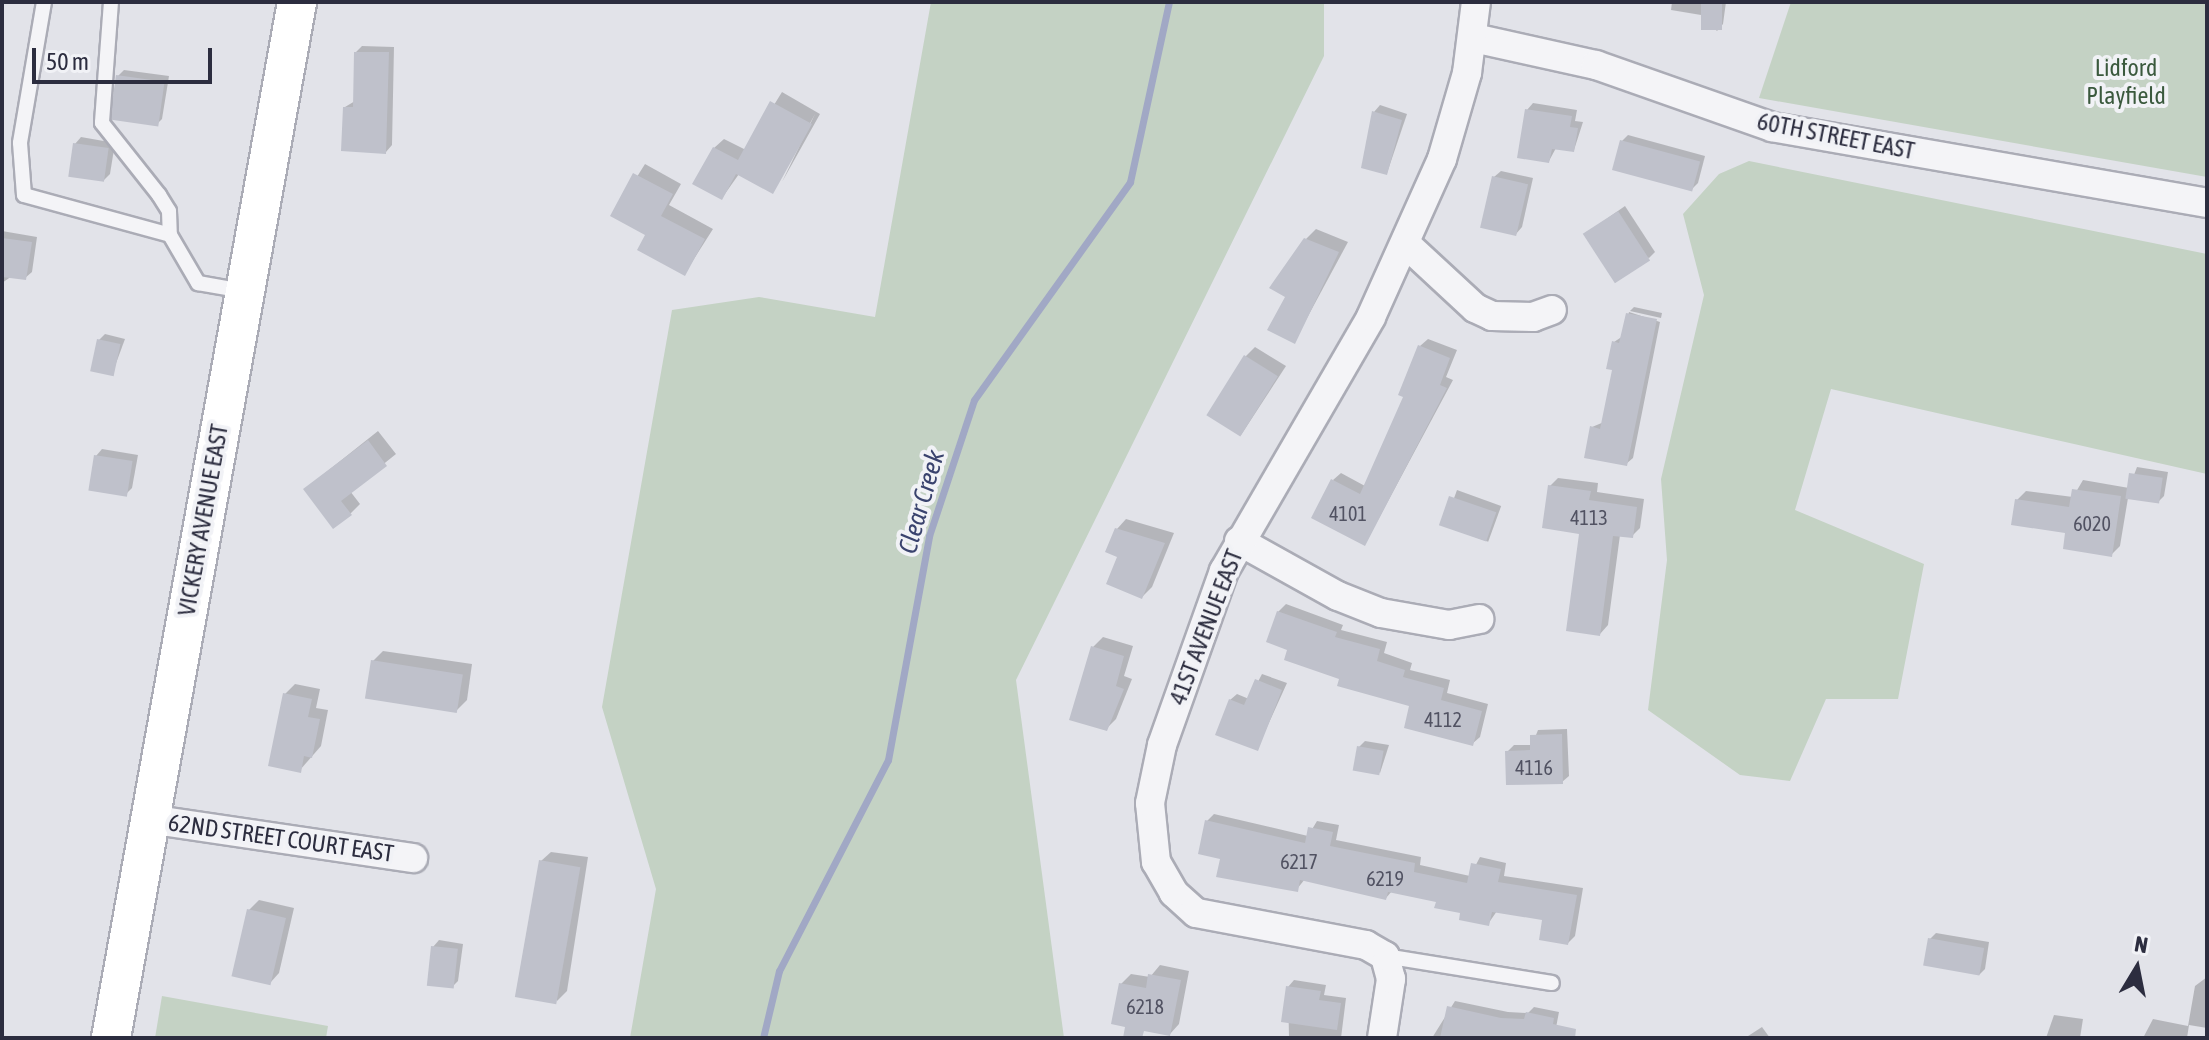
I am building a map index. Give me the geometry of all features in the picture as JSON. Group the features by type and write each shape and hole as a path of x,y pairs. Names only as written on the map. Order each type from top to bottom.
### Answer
{"street":[{"name":"VICKERY AVENUE EAST","path":"111,1038 297,2"},
{"name":"41ST AVENUE EAST","path":"1385,956 1366,945 1196,913 1174,893 1156,862 1149,827 1156,768 1201,627 1239,541 1371,317 1406,244 1451,132 1474,38 1476,2"},
{"name":"60TH STREET EAST","path":"1474,38 1596,65 1772,127 2207,203"},
{"path":"1406,244 1475,308 1492,316 1533,317 1552,310"},
{"path":"1239,541 1338,596 1381,613 1449,625 1479,619"},
{"name":"62ND STREET COURT EAST","path":"148,819 413,858"},
{"path":"1382,1038 1391,979 1385,956"}],"lane":[{"path":"44,2 20,143 24,195 170,235"},
{"path":"111,2 102,123 169,211 170,235 198,283 245,291"},
{"path":"1385,956 1552,983"}],"green space":[{"path":"931,2 1324,2 1324,56 1016,680 1064,1038 630,1038 656,889 602,707 672,310 759,297 875,317"},
{"name":"Lidford Playfield","path":"1791,2 2207,2 2207,177 1759,98"},
{"path":"1749,161 2207,254 2207,474 1831,389 1795,510 1924,564 1898,699 1826,699 1790,781 1740,775 1648,710 1667,560 1661,479 1704,295 1683,214 1719,174"},
{"path":"162,996 328,1026 326,1038 155,1038"}],"building":[{"path":"1701,2 1722,2 1722,30 1701,30"},
{"path":"354,52 389,52 386,154 341,151 343,107 353,107"},
{"path":"116,75 165,82 158,126 110,120"},
{"path":"770,101 812,124 773,194 736,174 722,200 692,184 713,147 738,160"},
{"path":"1525,109 1572,116 1570,127 1578,128 1574,152 1552,149 1549,163 1517,158"},
{"path":"1372,111 1402,120 1387,175 1361,168"},
{"path":"1620,140 1700,161 1692,191 1612,170"},
{"path":"73,143 109,148 104,182 68,177"},
{"path":"633,173 673,194 661,216 705,239 685,276 637,250 645,235 610,216"},
{"path":"1492,176 1528,184 1516,236 1480,228"},
{"path":"1618,211 1650,260 1615,283 1583,234"},
{"path":"2,238 32,242 26,280 2,277"},
{"path":"1304,238 1339,252 1295,344 1267,330 1285,297 1269,288"},
{"path":"1626,313 1657,319 1627,466 1584,458 1590,426 1600,429 1612,370 1606,369 1612,341 1619,343"},
{"path":"97,339 120,344 114,376 90,371"},
{"path":"1418,345 1450,358 1440,385 1447,388 1365,546 1311,518 1331,479 1360,494 1403,397 1398,395"},
{"path":"1244,355 1278,376 1240,436 1206,415"},
{"path":"368,440 387,466 341,501 352,515 333,529 303,489"},
{"path":"94,455 133,461 127,497 88,491"},
{"path":"2129,473 2163,478 2159,503 2125,499"},
{"path":"1548,485 1591,491 1589,500 1637,507 1633,538 1613,536 1600,636 1566,631 1579,534 1542,528"},
{"path":"2072,489 2121,496 2112,557 2063,549 2065,533 2011,525 2015,499 2069,507"},
{"path":"1449,496 1496,512 1486,542 1439,525"},
{"path":"1115,528 1165,543 1142,599 1106,584 1117,557 1105,552"},
{"path":"1277,611 1337,632 1335,637 1380,649 1377,661 1405,670 1403,677 1444,688 1441,700 1482,711 1473,746 1404,728 1409,706 1337,686 1339,679 1284,660 1287,650 1266,642"},
{"path":"1091,646 1124,656 1116,686 1124,689 1107,731 1069,720"},
{"path":"371,660 463,675 457,713 365,699"},
{"path":"1255,679 1282,690 1258,751 1215,735 1229,699 1244,705"},
{"path":"283,693 312,699 308,717 320,719 312,758 304,756 301,773 268,766"},
{"path":"1562,734 1563,784 1506,785 1505,751 1530,750 1530,735"},
{"path":"1357,746 1384,751 1379,775 1353,771"},
{"path":"1205,820 1305,843 1308,827 1333,832 1330,846 1415,863 1414,872 1467,883 1471,863 1501,869 1498,882 1577,895 1568,945 1539,940 1542,920 1492,912 1489,926 1459,920 1460,913 1434,908 1436,902 1388,892 1386,900 1300,880 1298,892 1216,877 1220,859 1198,854"},
{"path":"539,860 580,867 556,1004 515,997"},
{"path":"247,909 286,918 270,985 231,976"},
{"path":"1928,938 1984,948 1979,975 1923,966"},
{"path":"431,946 458,949 454,989 427,986"},
{"path":"1148,974 1181,980 1170,1036 1144,1031 1142,1038 1123,1038 1125,1027 1111,1024 1119,983 1146,988"},
{"path":"1286,986 1321,991 1319,1000 1341,1003 1337,1030 1281,1022"},
{"path":"1447,1006 1501,1018 1524,1019 1526,1012 1554,1018 1553,1024 1576,1029 1575,1038 1440,1038"}],"waterway":[{"name":"Clear Creek","path":"763,1038 779,971 888,760 929,536 974,400 1130,182 1169,2"}]}
